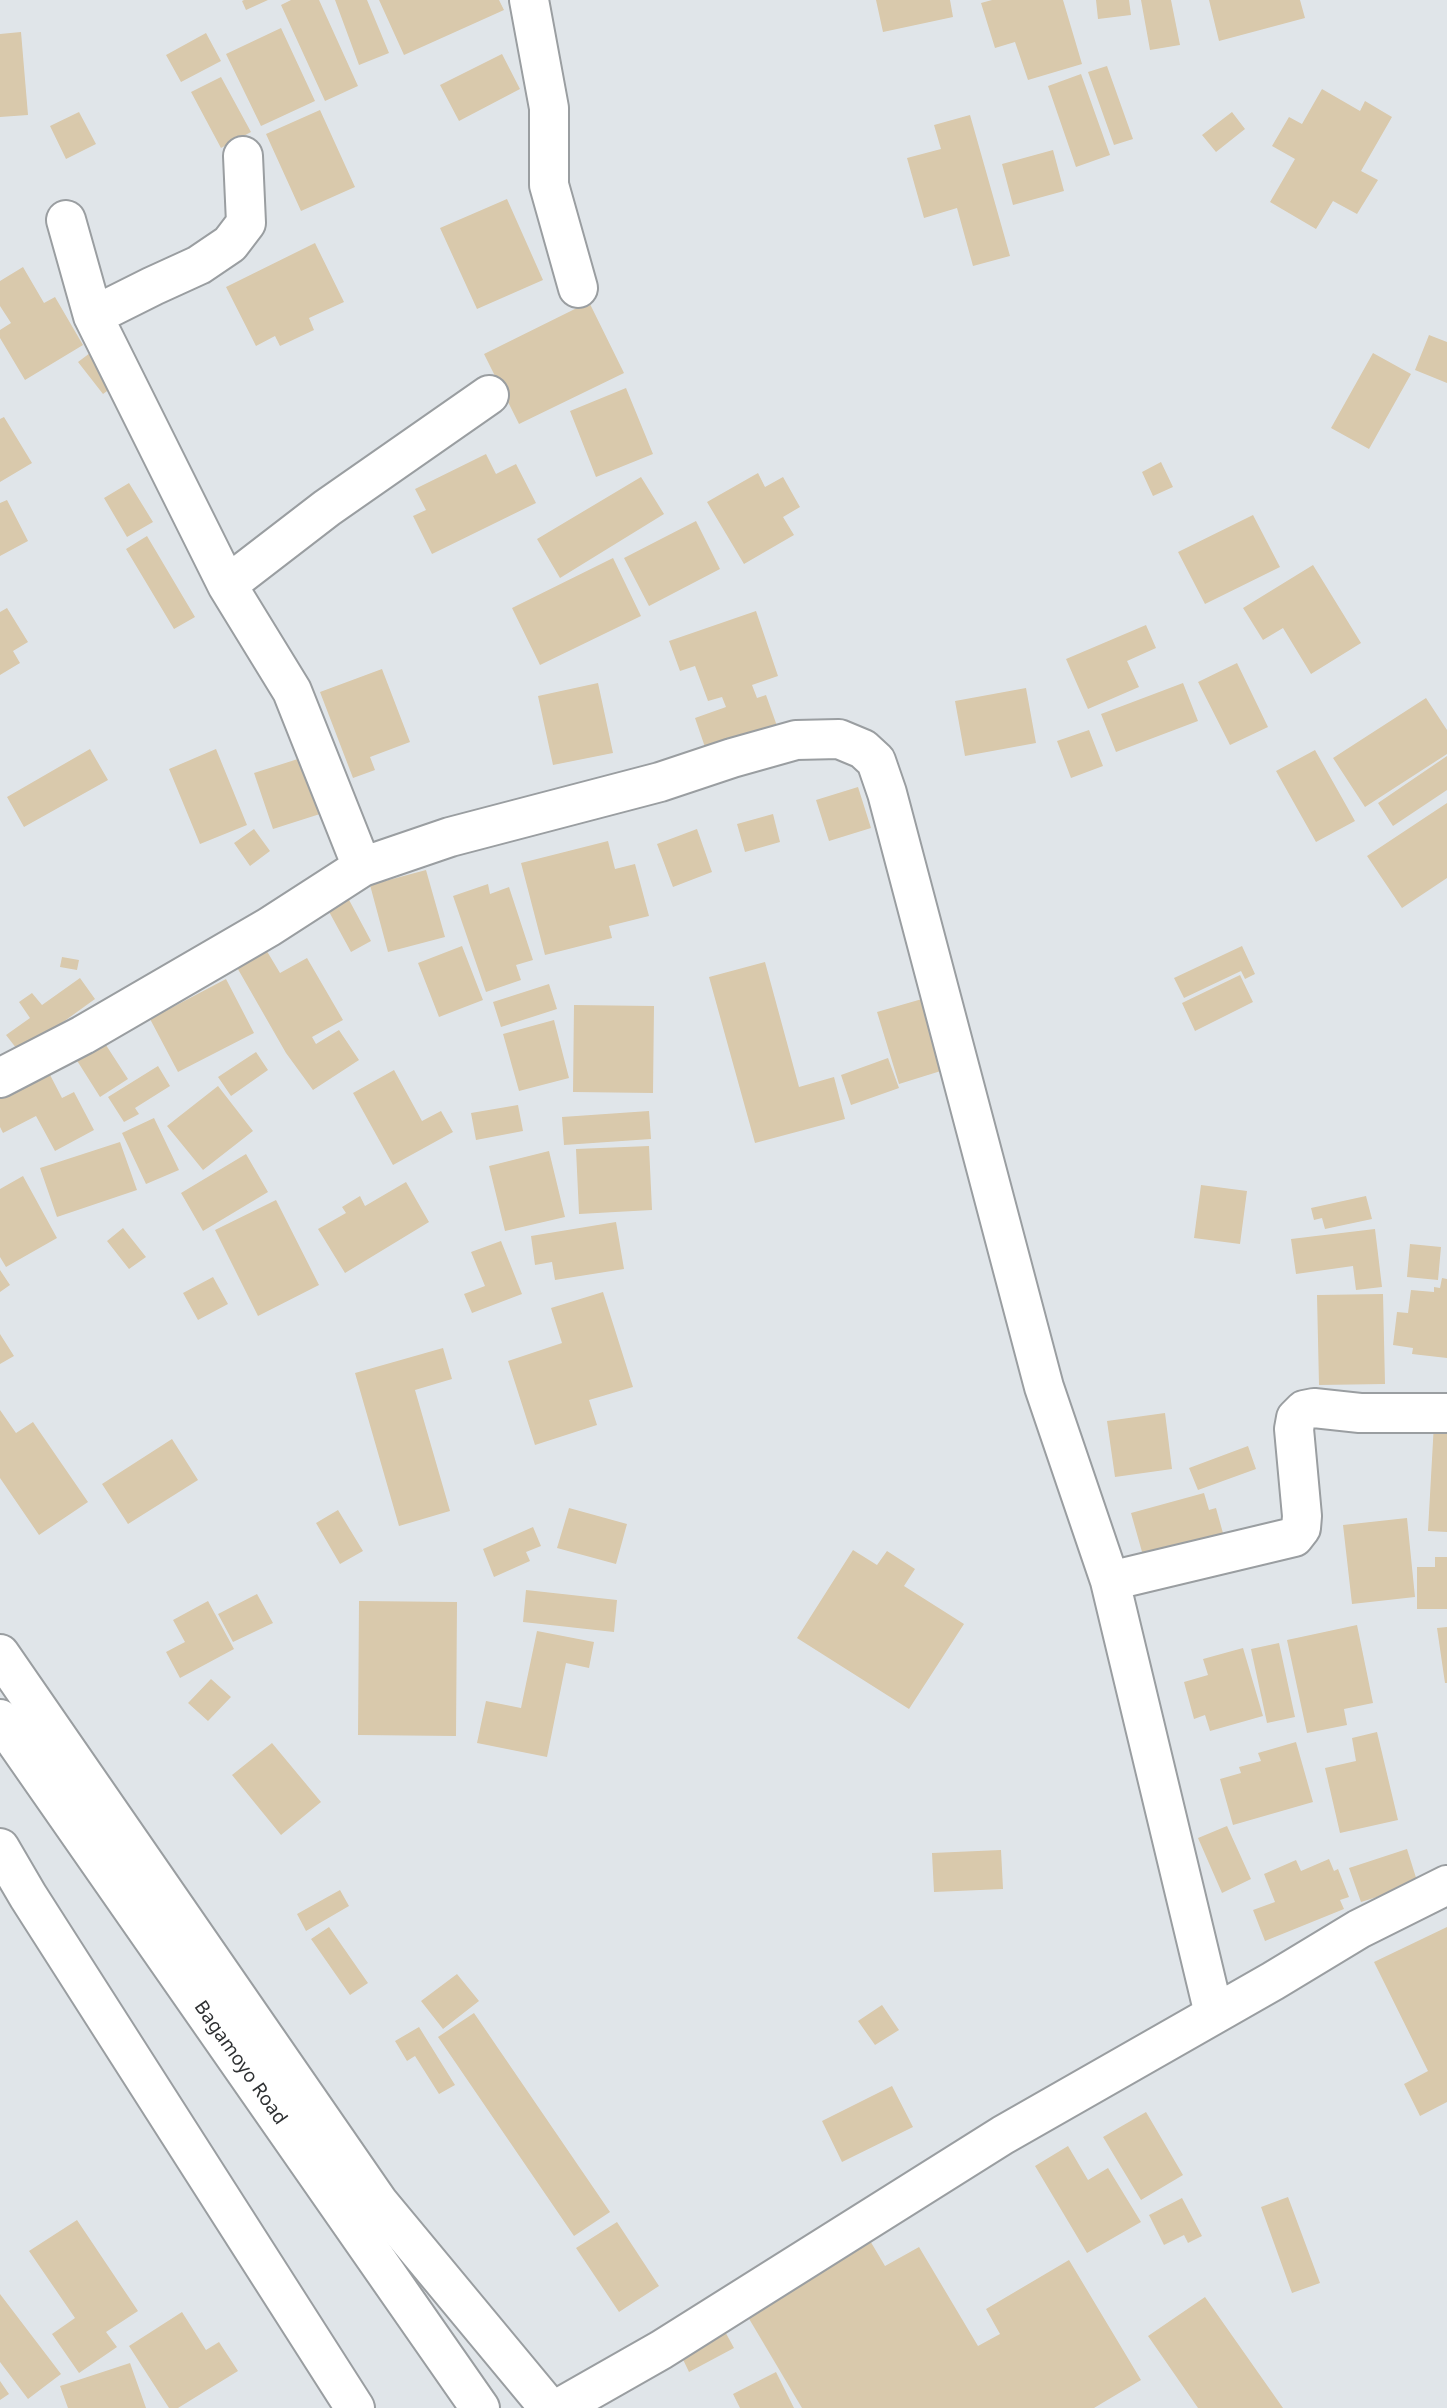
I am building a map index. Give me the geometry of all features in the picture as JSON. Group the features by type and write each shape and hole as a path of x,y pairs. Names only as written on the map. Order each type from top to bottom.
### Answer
{"main road":[{"path":"529,0 549,108 549,185 578,288"},
{"path":"93,316 199,265 230,244 246,223 243,156"},
{"path":"66,220 93,316 227,585 292,691 362,867"},
{"path":"227,585 327,508 489,395"},
{"path":"0,1078 106,1022 269,927 362,867 450,837 635,789 796,740 839,739 863,749 876,761 891,807 1044,1387 1110,1581 1214,2014"},
{"path":"1110,1581 1294,1537 1301,1528 1302,1516 1294,1429 1296,1418 1304,1410 1314,1408 1360,1413 1447,1413"},
{"path":"0,1654 379,2203 549,2408"},
{"name":"Bagamoyo Road","path":"0,1719 480,2408"},
{"path":"0,1848 355,2408"},
{"path":"559,2408 661,2350 1003,2136 1359,1929 1447,1885"}],"building":[{"path":"268,0 246,10 242,1"},
{"path":"291,0 319,0 358,86 325,101 281,5"},
{"path":"335,0 367,0 389,53 359,65"},
{"path":"379,0 499,0 504,10 404,55"},
{"path":"876,0 950,0 953,17 883,32"},
{"path":"992,0 1063,0 1082,64 1028,80 1015,42 995,48 981,3"},
{"path":"1096,0 1129,0 1131,15 1098,19"},
{"path":"1141,0 1171,0 1180,45 1150,50"},
{"path":"1209,0 1300,0 1305,18 1219,41"},
{"path":"281,28 315,101 261,126 226,54"},
{"path":"21,32 28,115 0,117 0,34"},
{"path":"206,33 221,61 181,82 166,55"},
{"path":"502,54 520,89 459,121 440,85"},
{"path":"1107,66 1133,139 1114,145 1088,72"},
{"path":"1081,74 1110,155 1076,167 1048,86"},
{"path":"221,77 251,132 221,148 191,92"},
{"path":"1322,89 1360,111 1365,101 1392,117 1361,171 1378,180 1357,214 1333,201 1316,229 1270,202 1295,159 1272,146 1289,117 1302,124"},
{"path":"320,110 355,187 301,211 266,134"},
{"path":"79,112 96,144 66,159 50,126"},
{"path":"1232,112 1245,129 1216,152 1202,135"},
{"path":"970,115 1010,256 973,266 957,208 924,218 907,158 941,149 934,125"},
{"path":"1053,150 1064,191 1013,205 1002,164"},
{"path":"507,199 543,280 477,309 440,228"},
{"path":"315,243 344,302 309,318 314,330 280,346 275,336 256,346 226,287"},
{"path":"23,267 44,303 55,297 83,345 25,380 0,338 0,330 11,323 0,306 0,281"},
{"path":"589,302 624,373 519,424 484,354"},
{"path":"1429,335 1447,342 1447,383 1415,370"},
{"path":"94,350 118,383 103,394 78,362"},
{"path":"1373,353 1411,374 1369,449 1331,428"},
{"path":"626,388 653,454 596,477 570,411"},
{"path":"4,417 32,463 0,482 0,419"},
{"path":"486,454 496,474 516,464 536,503 432,554 413,516 426,510 415,489"},
{"path":"1161,462 1173,487 1153,496 1142,472"},
{"path":"758,473 765,487 783,477 800,507 783,517 794,535 744,564 707,502"},
{"path":"641,477 664,514 560,578 537,539"},
{"path":"129,483 153,522 127,537 104,498"},
{"path":"7,500 28,541 0,556 0,503"},
{"path":"1253,515 1280,567 1205,604 1178,552"},
{"path":"696,521 720,569 649,606 624,558"},
{"path":"147,536 195,617 174,629 126,549"},
{"path":"613,558 641,616 540,665 512,608"},
{"path":"1313,565 1361,643 1311,674 1283,628 1263,640 1243,608"},
{"path":"7,608 28,642 13,651 20,663 0,675 0,612"},
{"path":"756,611 778,676 752,685 757,698 766,695 777,726 706,750 695,718 726,707 722,697 708,701 695,666 680,671 669,641"},
{"path":"1146,625 1156,648 1127,661 1139,687 1088,709 1066,659"},
{"path":"1237,663 1268,727 1230,745 1198,682"},
{"path":"382,669 410,742 370,757 375,770 353,778 320,692"},
{"path":"598,683 613,753 553,765 538,696"},
{"path":"1183,683 1198,721 1116,752 1101,714"},
{"path":"1026,688 1036,743 965,756 955,701"},
{"path":"1426,698 1447,730 1447,754 1365,807 1333,758"},
{"path":"1089,730 1103,766 1071,778 1057,741"},
{"path":"90,749 108,780 24,827 7,797"},
{"path":"216,749 247,825 200,844 169,769"},
{"path":"1315,750 1355,821 1316,842 1276,771"},
{"path":"1447,756 1447,790 1393,826 1378,803"},
{"path":"301,758 320,814 273,829 254,773"},
{"path":"858,787 871,828 829,841 816,800"},
{"path":"1447,803 1447,878 1402,908 1367,856"},
{"path":"773,814 780,842 745,852 737,824"},
{"path":"254,829 270,851 250,866 234,843"},
{"path":"697,829 712,872 673,887 657,844"},
{"path":"608,841 615,869 635,864 649,916 609,926 612,938 545,955 521,863"},
{"path":"426,870 445,937 388,952 370,885"},
{"path":"488,884 490,894 509,887 533,960 516,965 521,980 486,992 453,896"},
{"path":"348,898 371,941 351,952 327,908"},
{"path":"462,946 483,1000 439,1017 418,963"},
{"path":"1242,946 1255,974 1245,979 1241,971 1184,998 1174,978"},
{"path":"265,948 280,973 307,958 343,1020 312,1037 316,1044 339,1030 359,1060 313,1090 286,1053 235,964"},
{"path":"62,957 79,960 77,970 60,967"},
{"path":"765,962 799,1087 834,1077 845,1119 755,1143 709,977"},
{"path":"1240,975 1253,1002 1195,1031 1182,1003"},
{"path":"80,978 95,999 20,1053 6,1035 30,1018 19,1002 32,993 42,1005"},
{"path":"226,979 254,1033 178,1072 150,1019"},
{"path":"549,984 557,1009 501,1027 493,1002"},
{"path":"922,999 944,1070 899,1084 877,1012"},
{"path":"574,1005 654,1006 653,1093 573,1092"},
{"path":"554,1020 569,1078 519,1091 503,1034"},
{"path":"104,1042 128,1079 100,1097 76,1059"},
{"path":"256,1052 268,1070 231,1096 218,1077"},
{"path":"888,1058 899,1088 851,1105 841,1075"},
{"path":"158,1066 170,1086 135,1108 139,1114 124,1122 108,1097"},
{"path":"394,1070 422,1121 441,1111 453,1132 393,1165 353,1093"},
{"path":"48,1071 62,1098 74,1092 94,1130 55,1151 36,1116 3,1133 0,1127 0,1096"},
{"path":"218,1086 253,1131 203,1170 167,1126"},
{"path":"518,1105 523,1131 476,1140 471,1113"},
{"path":"649,1111 651,1139 564,1145 562,1117"},
{"path":"154,1118 179,1170 146,1184 122,1133"},
{"path":"120,1142 137,1190 57,1217 40,1168"},
{"path":"649,1146 652,1210 579,1214 576,1149"},
{"path":"549,1151 565,1217 505,1231 489,1166"},
{"path":"246,1154 268,1192 203,1231 181,1193"},
{"path":"23,1176 57,1238 6,1267 0,1257 0,1189"},
{"path":"406,1182 429,1222 345,1273 318,1229 346,1213 342,1207 360,1196 365,1206"},
{"path":"1201,1185 1247,1191 1240,1244 1194,1238"},
{"path":"1366,1196 1372,1219 1325,1229 1322,1218 1314,1220 1311,1208"},
{"path":"276,1200 319,1285 258,1316 215,1230"},
{"path":"616,1222 624,1269 555,1280 552,1262 535,1265 531,1236"},
{"path":"123,1228 146,1257 129,1269 107,1241"},
{"path":"1375,1229 1382,1287 1356,1290 1353,1266 1296,1274 1291,1239"},
{"path":"501,1241 522,1294 472,1313 464,1294 485,1286 471,1252"},
{"path":"1410,1244 1441,1247 1438,1280 1407,1277"},
{"path":"0,1270 10,1285 0,1292"},
{"path":"213,1277 228,1304 198,1320 183,1293"},
{"path":"1442,1278 1447,1279 1447,1358 1412,1354 1413,1348 1393,1345 1397,1312 1408,1313 1411,1290 1434,1292 1434,1287 1440,1288"},
{"path":"603,1292 633,1387 589,1400 597,1425 535,1445 508,1361 562,1343 551,1308"},
{"path":"1383,1294 1385,1384 1319,1385 1317,1295"},
{"path":"0,1334 14,1356 0,1364"},
{"path":"443,1348 452,1379 415,1390 450,1511 399,1526 355,1373"},
{"path":"0,1410 16,1433 33,1422 88,1502 39,1535 0,1478"},
{"path":"1165,1413 1172,1469 1115,1477 1107,1421"},
{"path":"1434,1423 1447,1424 1447,1532 1428,1531"},
{"path":"172,1439 198,1480 128,1524 102,1484"},
{"path":"1248,1446 1256,1469 1198,1490 1189,1468"},
{"path":"1204,1493 1209,1510 1216,1508 1226,1544 1146,1566 1131,1513"},
{"path":"569,1508 627,1524 616,1564 557,1548"},
{"path":"338,1510 363,1551 340,1564 316,1523"},
{"path":"1407,1518 1415,1597 1352,1604 1343,1525"},
{"path":"533,1527 541,1546 526,1552 530,1561 494,1577 483,1549"},
{"path":"853,1550 877,1565 887,1551 915,1569 904,1586 964,1624 909,1709 797,1638"},
{"path":"1435,1557 1447,1557 1447,1609 1417,1609 1417,1567 1435,1567"},
{"path":"526,1590 617,1600 614,1632 523,1622"},
{"path":"257,1594 273,1623 233,1642 218,1614"},
{"path":"208,1601 234,1649 180,1678 166,1652 185,1642 173,1620"},
{"path":"359,1601 457,1602 456,1736 358,1735"},
{"path":"1357,1625 1373,1703 1344,1709 1347,1725 1307,1733 1287,1640"},
{"path":"1447,1627 1447,1683 1445,1683 1437,1628"},
{"path":"537,1631 594,1642 589,1668 566,1663 547,1757 477,1743 486,1701 521,1708"},
{"path":"1279,1643 1295,1717 1267,1723 1251,1649"},
{"path":"1243,1648 1263,1716 1210,1731 1205,1715 1194,1719 1184,1682 1208,1675 1203,1659"},
{"path":"211,1679 231,1697 208,1721 188,1703"},
{"path":"1377,1732 1398,1820 1340,1833 1325,1768 1356,1761 1352,1738"},
{"path":"1296,1742 1313,1802 1233,1825 1220,1779 1241,1773 1239,1767 1261,1761 1258,1753"},
{"path":"272,1743 321,1802 281,1835 232,1775"},
{"path":"1227,1826 1251,1879 1222,1893 1198,1838"},
{"path":"1407,1849 1418,1884 1361,1902 1349,1868"},
{"path":"1001,1850 1003,1889 934,1892 932,1853"},
{"path":"1329,1859 1334,1871 1338,1869 1349,1897 1340,1900 1344,1909 1265,1941 1253,1910 1275,1902 1264,1874 1296,1860 1301,1871"},
{"path":"340,1890 349,1906 306,1931 297,1914"},
{"path":"329,1927 368,1983 350,1995 311,1939"},
{"path":"1447,1927 1447,2102 1420,2116 1404,2084 1428,2071 1374,1962"},
{"path":"457,1974 479,2001 443,2029 421,2001"},
{"path":"882,2005 899,2030 875,2045 858,2021"},
{"path":"474,2013 610,2212 574,2236 438,2037"},
{"path":"419,2027 455,2085 439,2094 415,2056 407,2061 395,2041"},
{"path":"892,2086 913,2127 842,2162 822,2121"},
{"path":"1146,2112 1183,2175 1141,2200 1103,2137"},
{"path":"1068,2146 1088,2180 1108,2168 1141,2222 1087,2253 1035,2166"},
{"path":"1288,2197 1320,2283 1292,2293 1261,2207"},
{"path":"1182,2198 1202,2236 1188,2243 1184,2235 1164,2245 1149,2215"},
{"path":"77,2220 138,2311 106,2332 117,2347 79,2373 52,2334 75,2318 29,2251"},
{"path":"617,2222 659,2286 619,2312 576,2248"},
{"path":"869,2239 885,2266 919,2247 978,2346 1000,2334 986,2309 1069,2260 1141,2380 1094,2408 802,2408 745,2312"},
{"path":"0,2294 61,2374 28,2399 0,2362"},
{"path":"1205,2297 1283,2408 1198,2408 1148,2336"},
{"path":"182,2312 206,2350 219,2342 238,2371 178,2408 169,2408 129,2346"},
{"path":"722,2326 734,2348 689,2372 678,2349"},
{"path":"130,2363 146,2408 68,2408 60,2386"},
{"path":"776,2372 794,2408 740,2408 733,2394"},
{"path":"0,2381 9,2394 0,2400"}]}
